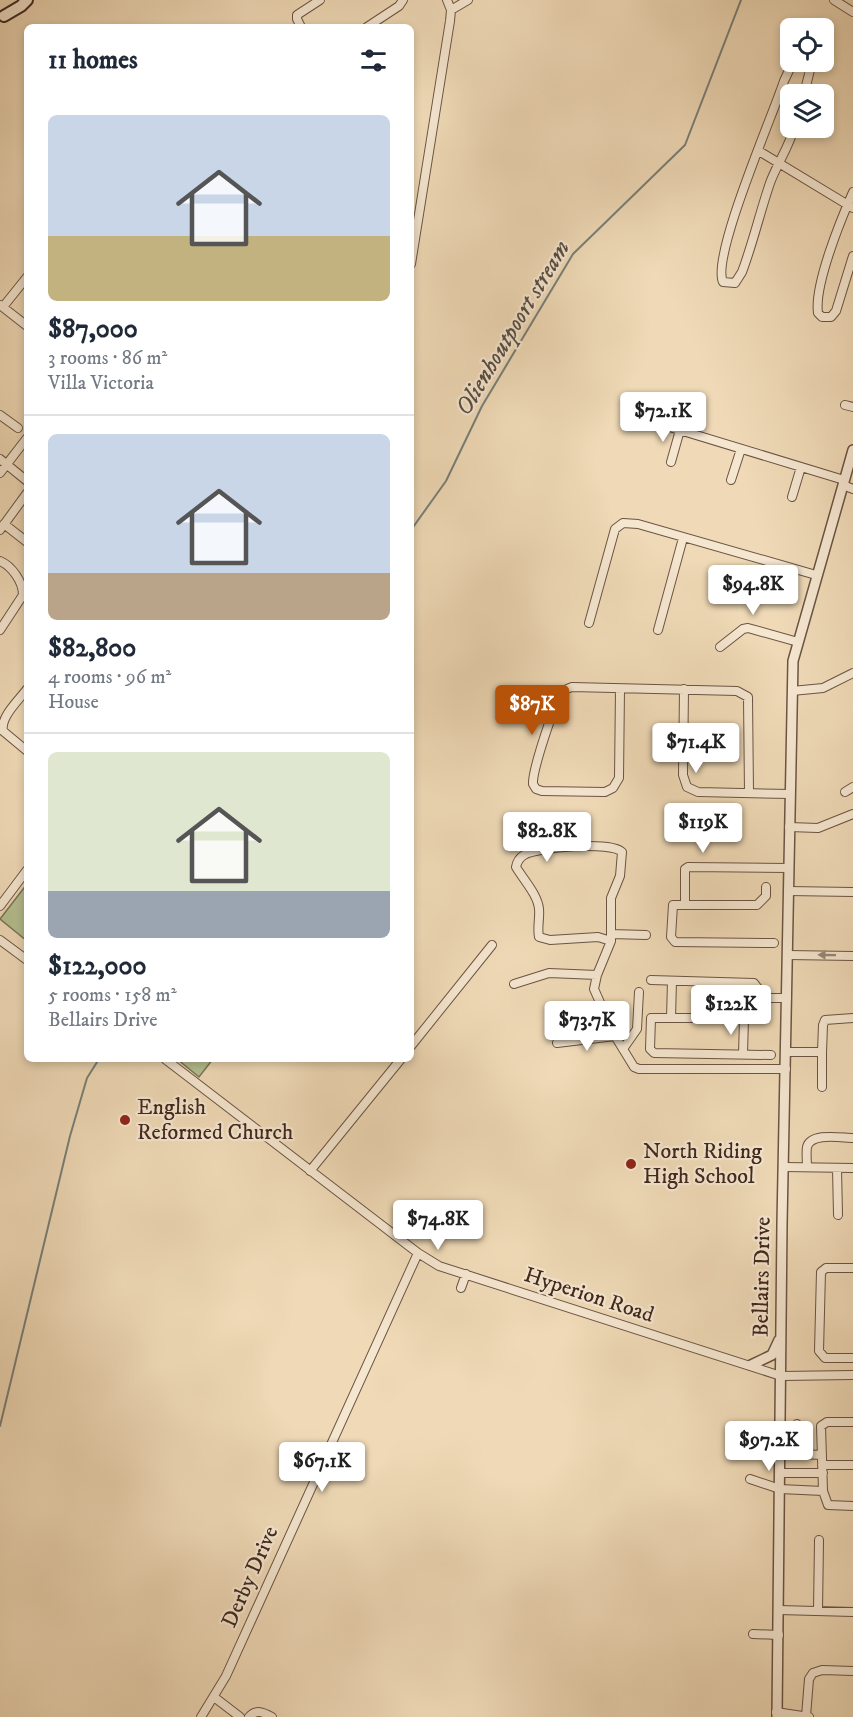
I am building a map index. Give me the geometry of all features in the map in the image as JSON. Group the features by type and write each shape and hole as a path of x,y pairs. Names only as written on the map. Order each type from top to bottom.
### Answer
{"main road":[{"path":"2,18 11,0"},
{"path":"2,18 27,0"}],"street":[{"path":"300,24 297,15 320,0"},
{"path":"372,24 399,6 403,0"},
{"path":"414,245 451,10 447,0"},
{"path":"451,10 468,0"},
{"path":"834,0 853,12"},
{"path":"783,84 792,64 796,62 810,70 806,84"},
{"path":"780,92 740,198 721,259 721,278 726,283 735,283 742,272 778,162 791,138"},
{"path":"759,151 850,206"},
{"path":"853,192 850,206 821,280 817,301 818,313 822,317 831,317 836,311 853,256"},
{"path":"24,280 2,306 24,324"},
{"path":"0,415 18,428"},
{"path":"650,421 801,467 844,483 853,489"},
{"path":"671,462 680,430"},
{"path":"0,473 24,442"},
{"path":"731,480 741,449"},
{"name":"Bellairs Drive","path":"777,1714 793,662 853,450"},
{"path":"0,459 24,478"},
{"path":"792,497 801,467"},
{"path":"24,497 2,527 24,540"},
{"path":"589,623 615,529 618,525 627,522 816,575"},
{"path":"658,630 683,538"},
{"path":"0,561 12,569 22,585 23,595 0,630"},
{"path":"761,583 769,562"},
{"path":"720,647 743,629 748,628 798,642"},
{"path":"792,691 823,688 853,673"},
{"path":"620,689 619,778 617,784 606,792 536,789 532,781 534,769 564,690 572,687 684,689 737,691 748,697 749,793"},
{"path":"684,689 683,775 686,786 698,792 790,794"},
{"path":"24,693 5,718 2,727 3,731 24,748"},
{"path":"845,792 853,787"},
{"path":"789,827 818,828 853,814"},
{"path":"646,935 611,938 550,940 539,937 537,900 516,867 517,861 525,854 559,848 618,848 622,852 620,876 610,898 611,938 594,989 615,1036 634,1067 639,1069 786,1069"},
{"path":"685,904 686,868 688,867 789,868"},
{"path":"0,906 24,874"},
{"path":"766,887 766,896 757,905 675,904 672,907 671,937 673,941 774,944"},
{"path":"788,891 853,892"},
{"path":"0,940 24,958"},
{"path":"414,1042 492,945"},
{"path":"788,954 853,956"},
{"path":"514,984 549,973 597,975"},
{"path":"651,980 754,983 765,998 764,1016 744,1019 650,1019 652,1053 771,1054"},
{"path":"671,1018 672,981"},
{"path":"622,1048 637,1029 639,992"},
{"path":"765,998 787,998"},
{"path":"822,1087 825,1020 853,1018"},
{"path":"743,1054 744,1019"},
{"path":"557,1043 615,1036"},
{"path":"786,1052 822,1052"},
{"name":"Hyperion Road","path":"169,1062 418,1253 439,1266 781,1376 853,1375"},
{"path":"310,1171 399,1062"},
{"path":"807,1167 807,1147 810,1142 822,1138 853,1138"},
{"path":"784,1167 853,1168"},
{"path":"837,1168 838,1215"},
{"name":"Derby Drive","path":"201,1717 226,1676 418,1253"},
{"path":"853,1268 825,1268 821,1272 819,1351 825,1358 853,1358"},
{"path":"461,1288 466,1274"},
{"path":"751,1365 772,1355 781,1336"},
{"path":"853,1422 823,1423 821,1426 823,1491 828,1505 853,1506"},
{"path":"797,1424 799,1454 802,1456 822,1455"},
{"path":"781,1473 853,1465"},
{"path":"750,1479 780,1490 823,1491"},
{"path":"818,1611 819,1540"},
{"path":"779,1610 853,1612"},
{"path":"753,1634 779,1635"},
{"path":"777,1714 808,1716 809,1679 813,1673 822,1670 853,1671"},
{"path":"214,1697 240,1717"},
{"path":"249,1717 254,1712 272,1717"}],"green space":[{"path":"24,888 24,939 0,919"},
{"path":"181,1062 211,1062 199,1077"}],"waterway":[{"name":"Olienhoutpoort stream","path":"414,526 446,481 482,406 573,254 685,145 741,0"},
{"name":"Olienhoutpoort stream","path":"0,1426 70,1136 87,1078 97,1062"}],"place":[{"name":"English Reformed Church","path":"125,1120"},
{"name":"North Riding High School","path":"631,1164"}]}
